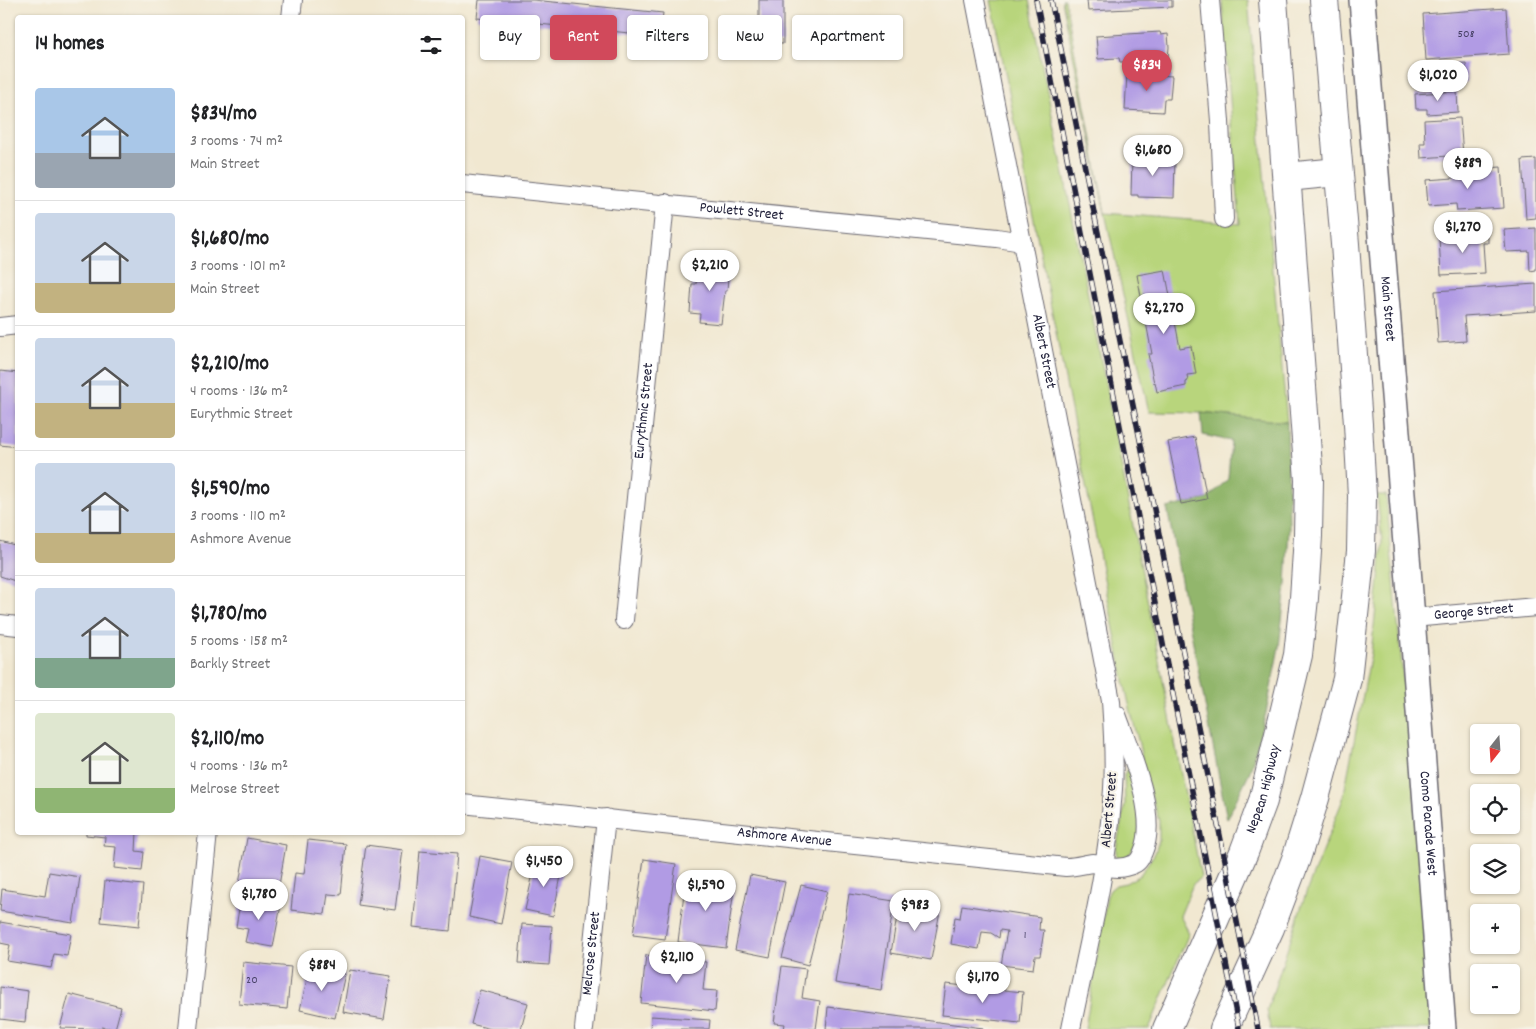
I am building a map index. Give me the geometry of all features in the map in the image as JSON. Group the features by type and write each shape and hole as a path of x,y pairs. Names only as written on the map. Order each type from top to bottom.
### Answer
{"highway":[{"path":"1273,0 1286,177 1338,172"},
{"path":"1224,1029 1270,928 1296,859 1315,798 1347,679 1361,551 1362,496 1358,424 1324,0"},
{"name":"Nepean Highway","path":"1167,1029 1247,845 1264,801 1298,655 1308,536 1309,480 1286,177"}],"street":[{"path":"291,15 293,0"},
{"name":"Albert Street","path":"975,0 1111,701 1114,759 1113,789 1104,866 1117,868 1126,867 1138,862 1144,851 1148,834 1145,802 1137,772 1111,701"},
{"path":"1210,0 1220,129 1224,219"},
{"name":"Main Street","path":"1362,0 1412,618"},
{"name":"Powlett Street","path":"465,184 665,203 1022,242"},
{"name":"Eurythmic Street","path":"624,620 665,203"},
{"path":"0,327 15,325"},
{"name":"George Street","path":"1412,618 1536,607"},
{"name":"Como Parade West","path":"1412,618 1443,1029"},
{"path":"0,624 15,626"},
{"name":"Ashmore Avenue","path":"465,804 1066,867 1092,863 1104,866"},
{"name":"Melrose Street","path":"584,1029 606,818"},
{"path":"188,1029 208,835"},
{"path":"1071,1029 1104,866"}],"green space":[{"path":"991,0 1029,0 1201,877 1193,884 1180,916 1189,933 1149,1029 1085,1029 1107,896 1116,885 1126,883 1140,875 1155,853 1159,840 1159,821 1146,779 1127,696"},
{"path":"1062,0 1065,0 1105,213"},
{"path":"1222,0 1248,0 1287,422 1201,413 1149,412 1105,213 1240,224"},
{"path":"1201,413 1287,422 1289,526 1286,585 1279,647 1266,713 1250,771 1227,819 1167,508 1207,499 1228,479 1231,441 1203,435"},
{"path":"1377,495 1386,495 1418,839 1431,1029 1270,1029 1267,1010 1307,890 1343,799 1371,653 1382,541"},
{"path":"1129,770 1138,805 1139,830 1137,841 1132,851 1123,860 1119,860 1116,856 1116,849 1125,804 1124,775"}],"building":[{"path":"479,0 533,0 663,13 663,15 627,15 627,33 617,32 617,15 550,15 550,25 540,24 540,15 480,15 480,18 477,18"},
{"path":"759,0 783,0 783,44 782,15 759,15"},
{"path":"1087,0 1172,0 1172,7 1088,11"},
{"path":"1506,8 1509,54 1426,60 1423,14"},
{"path":"1160,32 1161,35 1168,34 1167,69 1145,69 1144,61 1120,62 1119,58 1098,59 1096,36"},
{"path":"1466,63 1467,83 1414,87 1413,71 1423,70 1422,66"},
{"path":"1127,73 1172,76 1170,99 1164,99 1163,112 1125,110"},
{"path":"1457,91 1458,112 1427,114 1427,109 1416,109 1415,94"},
{"path":"1460,118 1463,155 1421,158 1420,143 1425,143 1424,120"},
{"path":"1138,156 1169,157 1175,159 1174,198 1138,197 1138,195 1131,195 1132,158 1138,158"},
{"path":"1536,159 1536,218 1526,219 1522,160"},
{"path":"1501,167 1504,208 1457,211 1456,204 1428,206 1426,180 1454,178 1453,171"},
{"path":"1536,228 1536,270 1530,271 1529,251 1506,252 1504,230"},
{"path":"1488,234 1488,243 1483,243 1485,273 1441,275 1439,237"},
{"path":"698,262 729,264 727,291 725,291 721,324 699,322 700,314 690,313 692,284 696,284"},
{"path":"1165,270 1180,348 1191,346 1196,374 1187,375 1188,381 1186,386 1157,392 1148,354 1152,354 1137,275"},
{"path":"1536,284 1536,311 1464,316 1466,341 1438,343 1435,291"},
{"path":"0,371 15,373 15,447 0,445"},
{"path":"1195,437 1207,499 1181,504 1168,442"},
{"path":"0,541 15,545 15,581 0,576"},
{"path":"86,835 137,835 136,851 144,852 142,871 114,868 116,847 104,846 105,837"},
{"path":"247,838 286,845 278,891 239,884"},
{"path":"308,840 346,844 341,895 328,894 325,914 291,910 295,873 304,874"},
{"path":"366,845 403,850 395,910 358,905"},
{"path":"420,851 457,854 450,931 413,927"},
{"path":"480,856 512,862 501,924 469,917"},
{"path":"644,859 676,864 665,939 633,935"},
{"path":"536,860 563,866 553,916 525,910"},
{"path":"49,872 80,877 73,923 0,911 2,889 45,896"},
{"path":"750,875 785,882 770,957 735,950"},
{"path":"686,877 735,882 726,948 678,942"},
{"path":"105,881 143,885 139,926 101,922"},
{"path":"801,885 827,891 808,965 782,958"},
{"path":"849,894 894,901 881,990 835,983"},
{"path":"241,897 281,905 273,947 245,942 248,929 236,927"},
{"path":"899,904 940,911 931,960 891,953"},
{"path":"962,905 1040,917 1039,930 1044,930 1040,956 1035,956 1033,969 1001,965 1007,931 1000,930 999,938 991,933 982,932 979,949 951,944 955,917 960,918"},
{"path":"0,922 71,934 67,956 54,954 51,968 7,961 10,945 0,943"},
{"path":"522,924 552,926 549,965 519,963"},
{"path":"646,955 706,962 703,990 717,991 715,1011 641,1003"},
{"path":"243,962 291,967 287,1009 239,1004"},
{"path":"310,966 345,974 335,1018 300,1010"},
{"path":"782,966 806,969 802,998 820,1001 816,1029 784,1029 785,1024 774,1023"},
{"path":"350,970 391,976 384,1019 343,1012"},
{"path":"946,984 1023,992 1020,1023 942,1015"},
{"path":"0,987 28,991 25,1022 0,1019"},
{"path":"480,990 528,1003 521,1029 491,1029 471,1024"},
{"path":"69,994 121,1007 115,1029 102,1027 102,1029 60,1028"},
{"path":"828,1007 983,1028 983,1029 826,1029"},
{"path":"651,1016 710,1020 709,1029 650,1029"}],"railway":[{"path":"1036,0 1239,1029"},
{"path":"1051,0 1258,1029"}]}
